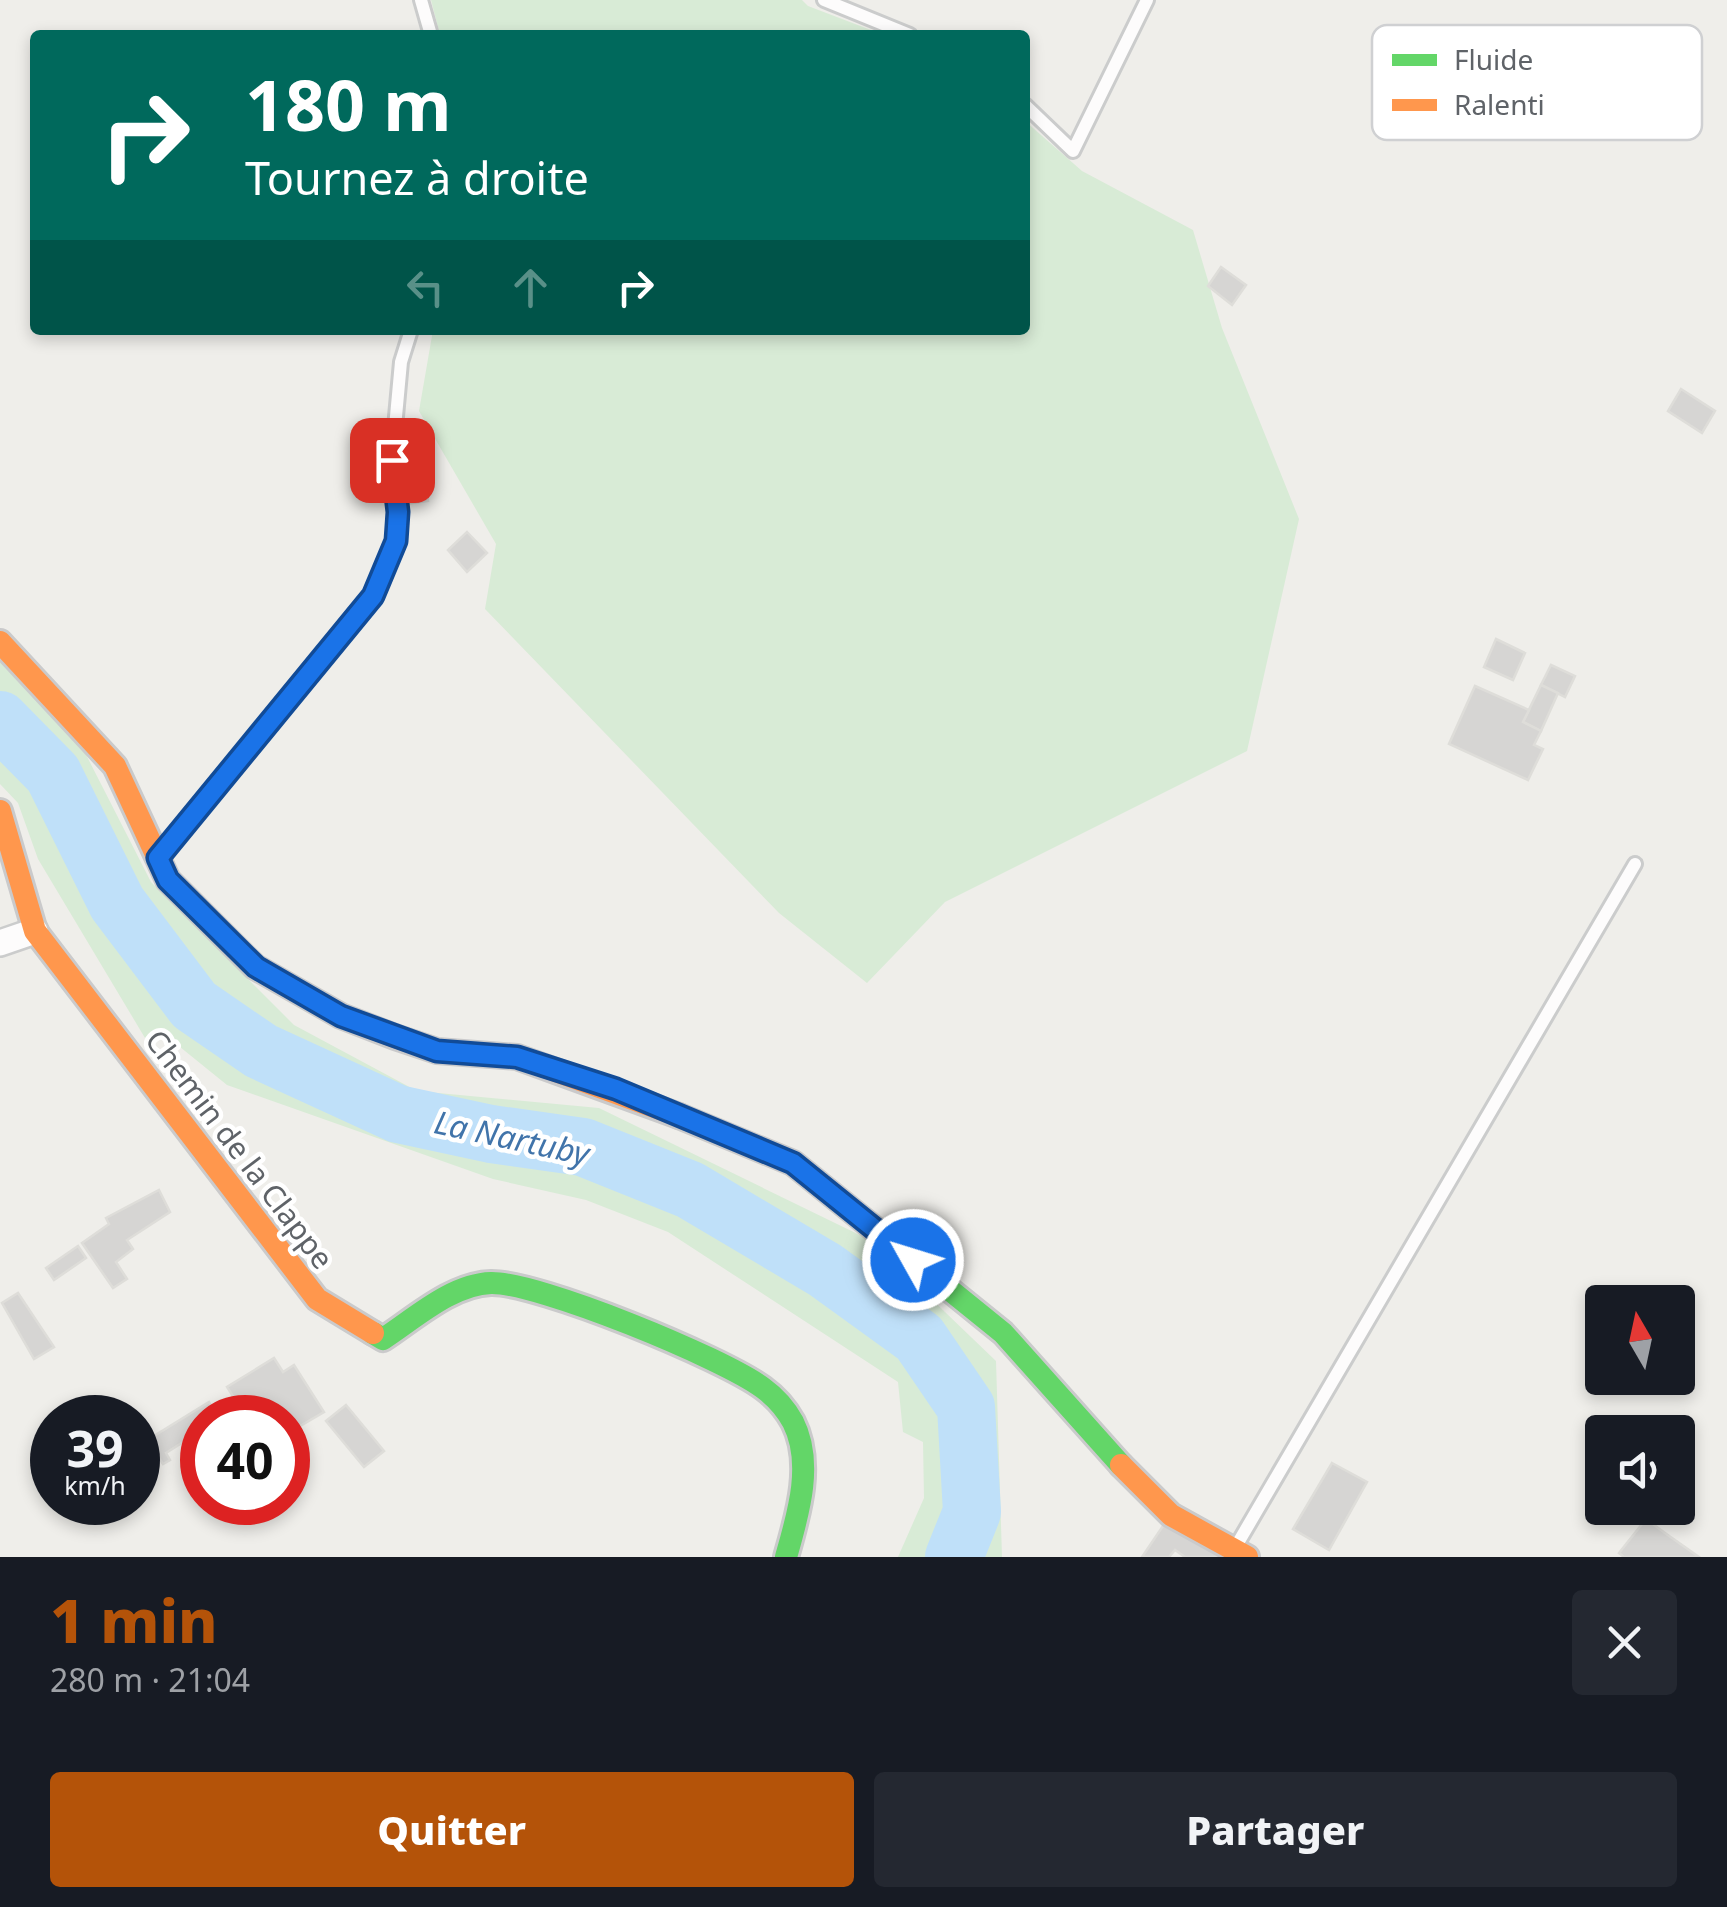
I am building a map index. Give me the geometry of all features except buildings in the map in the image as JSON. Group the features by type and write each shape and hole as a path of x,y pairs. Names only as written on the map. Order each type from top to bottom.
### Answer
{"street":[{"path":"0,642 115,766 168,880 256,967 341,1016 437,1051 517,1057 616,1089 793,1163 1003,1333 1080,1424 1171,1516 1241,1554"},
{"name":"Chemin de la Clappe","path":"0,812 35,931 317,1298 364,1331 382,1338 473,1286 518,1285 648,1334 760,1386 784,1408 799,1440 800,1500 786,1557"},
{"path":"0,943 35,931"}],"lane":[{"path":"421,0 429,30"},
{"path":"824,0 898,30"},
{"path":"1030,109 1073,151 1147,0"},
{"path":"158,858 373,596 396,541 398,512 392,460 401,362 409,335"},
{"path":"1241,1554 1635,864"}],"green space":[{"path":"431,0 802,0 808,6 871,30 439,30"},
{"path":"1030,125 1082,171 1193,230 1222,328 1299,519 1247,751 945,902 867,983 779,913 485,609 496,544 419,411 432,335 1030,335"},
{"name":"La Nartuby","path":"0,655 76,735 151,882 294,1025 417,1091 599,1108 870,1240 996,1361 1002,1557 898,1557 924,1498 923,1442 903,1432 898,1382 668,1232 586,1200 493,1179 227,1085 164,1034 148,1043 38,859 18,803 0,784"}],"waterway":[{"name":"La Nartuby","path":"0,720 53,774 117,903 194,1005 261,1051 398,1114 491,1134 583,1147 690,1190 825,1270 919,1338 966,1407 972,1512 954,1557"}],"traffic: fast":[{"path":"679,1116 793,1163 1003,1333 1121,1465"},
{"path":"373,1333 383,1339 448,1296 491,1283 515,1286 587,1308 672,1341 742,1375 779,1403 799,1438 802,1489 786,1557"}],"traffic: slow":[{"path":"0,642 115,766 168,880 255,967 341,1016 395,1037 437,1051 517,1057 679,1116"},
{"path":"0,811 35,931 317,1299 373,1333"},
{"path":"1121,1465 1171,1515 1247,1557"}],"route":[{"path":"392,460 398,512 396,541 373,596 158,858 168,880 256,967 341,1016 437,1051 517,1057 616,1089 793,1163 913,1260"}]}
